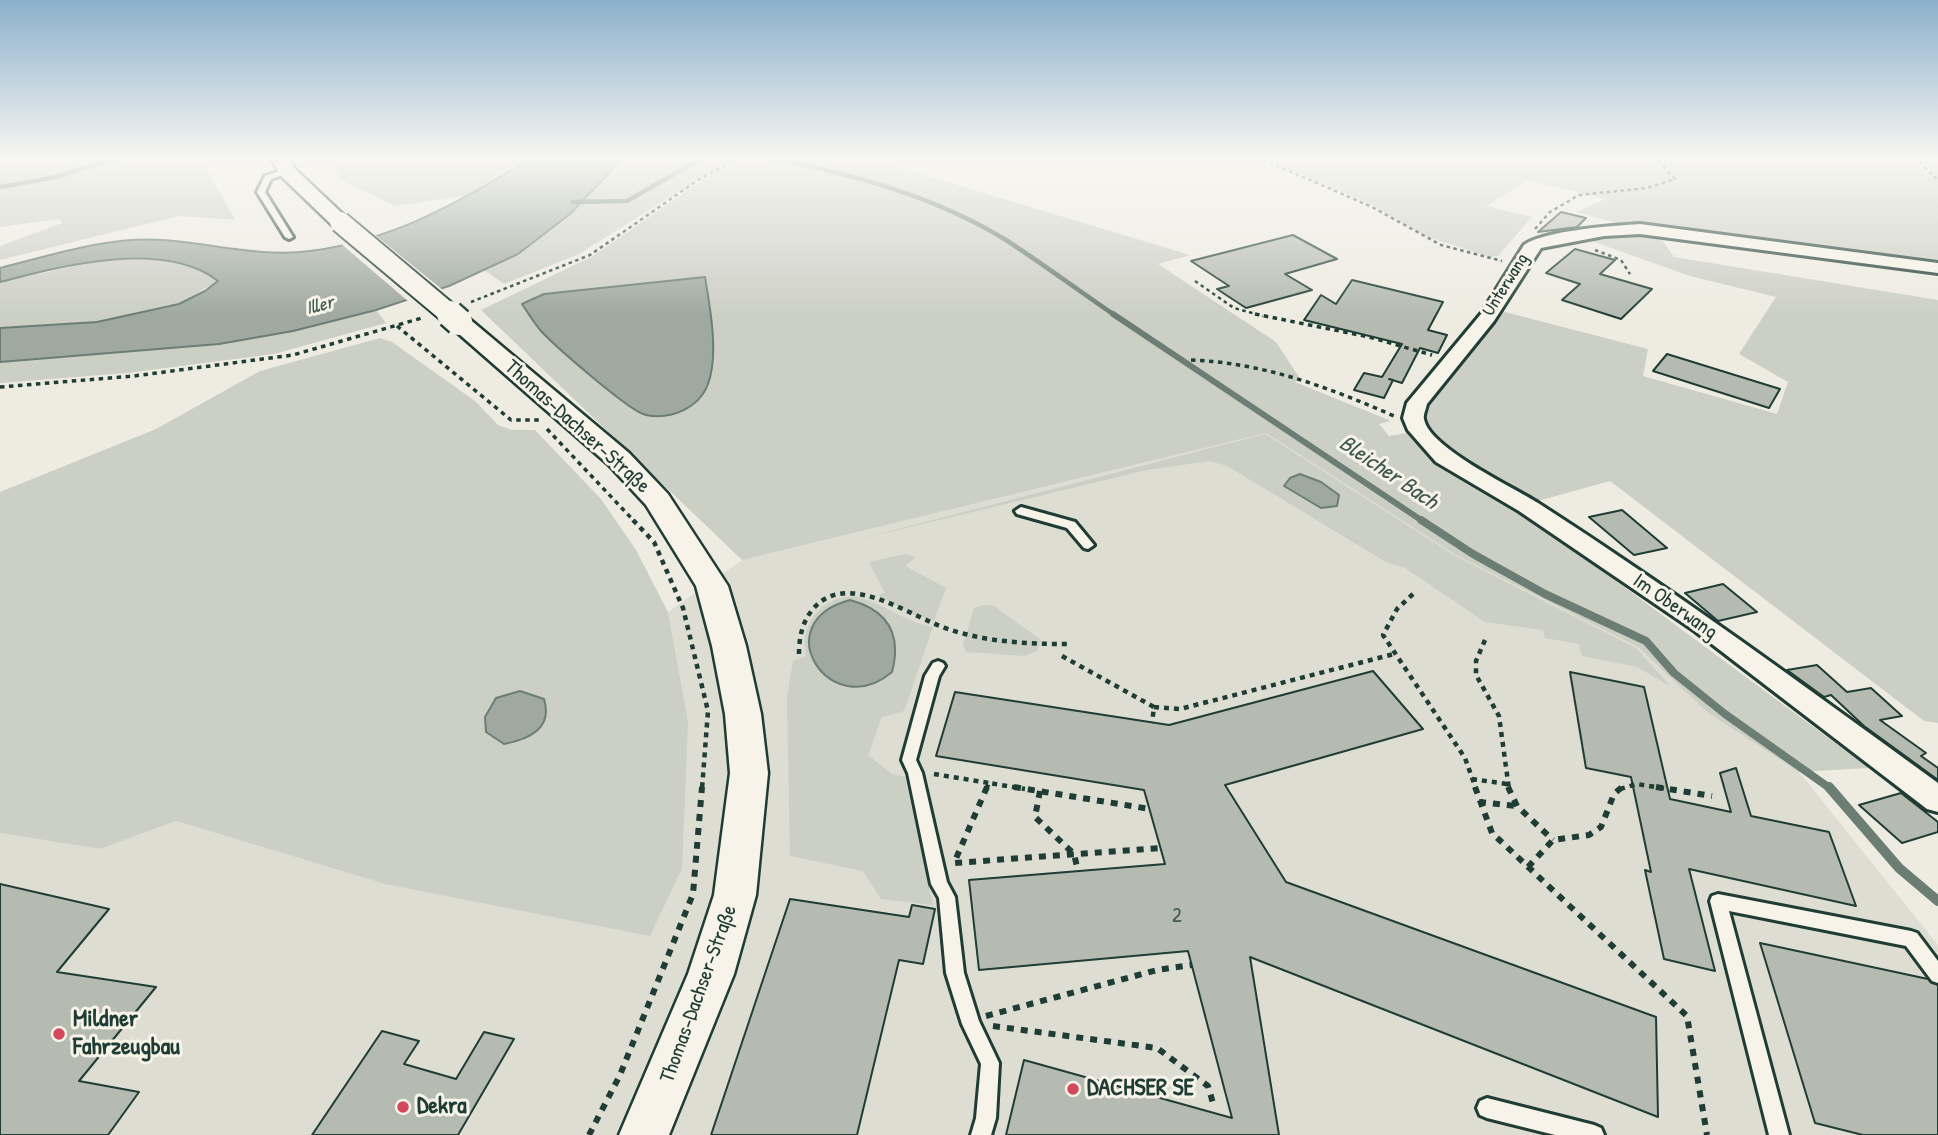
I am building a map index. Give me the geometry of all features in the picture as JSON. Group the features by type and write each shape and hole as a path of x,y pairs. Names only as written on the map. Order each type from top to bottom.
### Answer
{"street":[{"name":"Thomas-Dachser-Straße","path":"328,210 340,222 460,314 619,459 658,500 712,586 729,646 743,714 749,772 735,895 711,974 644,1135"},
{"name":"Unterwang","path":"1414,420 1417,403 1488,317 1530,248 1604,231 1673,231 1831,256 1938,268"},
{"name":"Im Oberwang","path":"1414,420 1418,430 1444,457 1527,506 1704,625 1938,800"}],"lane":[{"path":"272,210 289,237"},
{"path":"1021,510 1071,525 1088,545"},
{"path":"938,666 932,676 908,760 915,773 939,884 947,897 955,973 971,1024 990,1063 986,1118 981,1135"},
{"path":"1779,1135 1718,901 1911,939 1938,975"},
{"path":"1487,1108 1594,1135"}],"path":[{"path":"460,314 590,255 655,210"},
{"path":"1374,210 1441,245 1520,265"},
{"path":"1530,248 1536,225 1553,210"},
{"path":"1559,240 1621,260 1630,274"},
{"path":"1195,281 1234,307 1249,313 1369,337 1452,360"},
{"path":"0,387 134,376 293,355 422,318"},
{"path":"397,326 511,420 538,420 653,542 683,608 708,711 693,894 620,1075 589,1135"},
{"path":"1191,360 1232,363 1279,373 1414,420"},
{"path":"799,654 798,639 807,615 831,596 843,592 872,597 913,618 989,640 1068,645"},
{"path":"1413,594 1396,609 1383,635 1454,740 1492,833 1687,1016 1707,1135"},
{"path":"1485,640 1476,661 1476,675 1499,716 1508,768 1507,784 1517,806 1553,840"},
{"path":"1062,656 1154,707 1180,709 1394,654"},
{"path":"1152,723 1154,707"},
{"path":"915,773 1150,809"},
{"path":"1472,779 1507,784"},
{"path":"989,783 954,863 1160,848"},
{"path":"1528,867 1553,840 1589,835 1601,827 1614,794 1623,786 1637,784 1712,796"},
{"path":"1040,791 1035,817 1074,854 1079,871"},
{"path":"1479,802 1517,806"},
{"path":"971,1024 1000,1010 1157,970 1192,965"},
{"path":"971,1024 1157,1048 1208,1086 1213,1103"}],"shaded area":[{"path":"0,210 229,210 235,220 179,216 0,260 0,246 62,223 59,219 0,227"},
{"path":"572,210 649,210 579,254 504,284 484,270 524,248"},
{"path":"659,210 1040,210 1190,255 1158,264 1276,342 1299,377 1295,382 1391,421 1379,424 1389,436 1407,433 1429,454 1449,454 1420,421 1427,405 1501,311 1648,349 1643,376 1777,414 1788,382 1739,354 1776,297 1690,276 1586,239 1619,234 1660,237 1674,257 1938,300 1938,723 1924,721 1610,481 1516,507 1869,768 1799,772 1707,712 1638,647 1456,555 1266,433 742,560 481,310 593,256"},
{"path":"1381,210 1503,210 1532,217 1498,256 1490,257 1425,236"},
{"path":"1938,210 1938,265 1623,225 1577,212"},
{"path":"109,259 166,261 206,273 218,281 179,304 97,322 0,328 0,282"},
{"path":"376,310 386,323 274,354 127,373 0,383 0,362 219,344 293,331"},
{"path":"380,338 392,342 475,401 498,425 512,430 535,430 601,499 636,550 668,612 688,721 682,868 650,936 385,884 176,821 100,849 0,833 0,492 156,429 260,371"},
{"path":"1266,433 1456,555 1638,647 1707,712 1799,772 1938,945 1938,1135 0,1135 0,833 100,849 176,821 385,884 688,721 668,612 742,560"},
{"path":"1265,434 1455,556 1636,648 1670,686 1637,667 1582,656 1579,644 1545,638 1543,630 1485,622 1405,568 1386,562 1227,466 1210,461 1147,470 856,540"},
{"path":"905,554 915,557 905,566 946,588 934,621 911,614 878,595 885,593 869,562"},
{"path":"855,596 922,625 933,627 904,711 882,717 868,755 892,774 905,777 933,905 881,899 863,871 790,856 787,697 793,661 806,656 806,633 816,614 832,601"},
{"path":"994,606 1041,640 1037,651 1025,656 966,652 963,645 974,608"}],"water":[{"name":"Iller","path":"440,210 574,210 518,254 449,286 376,310 293,331 219,344 0,362 0,328 97,322 179,304 218,281 196,268 170,261 141,259 82,264 0,282 0,268 121,241 162,240 273,253 310,251 371,238"},
{"path":"705,277 713,345 708,384 691,406 665,416 646,415 637,411 609,391 541,331 522,304 544,294"},
{"path":"1300,474 1321,482 1339,495 1337,506 1321,508 1284,486 1290,478"},
{"path":"850,600 874,610 889,626 893,635 895,658 892,672 869,685 848,686 829,678 816,664 809,647 812,628 825,612"},
{"path":"520,691 544,699 545,718 537,731 504,744 486,732 485,717 496,698"}],"pier":[{"path":"374,234 444,291 409,302 339,242"}],"building":[{"path":"1561,212 1586,218 1577,227 1538,232"},
{"path":"1293,235 1337,259 1285,274 1312,290 1246,308 1217,289 1229,286 1191,261"},
{"path":"1575,249 1615,260 1600,274 1652,289 1621,319 1562,300 1580,284 1546,273"},
{"path":"1352,280 1443,302 1428,330 1447,335 1438,353 1420,348 1402,383 1393,380 1384,398 1354,390 1364,373 1382,377 1402,344 1304,320 1321,295 1336,304"},
{"path":"1667,354 1780,389 1769,408 1653,371"},
{"path":"1622,510 1667,548 1634,555 1589,517"},
{"path":"1723,584 1757,612 1718,621 1685,593"},
{"path":"1817,665 1847,692 1871,688 1902,716 1880,720 1926,753 1921,756 1938,768 1938,780 1864,726 1831,695 1824,697 1787,670"},
{"name":"DACHSER SE","path":"1373,671 1423,729 1225,785 1286,882 1656,1017 1658,1117 1250,957 1279,1135 1006,1135 1024,1060 1232,1118 1188,951 979,970 969,880 1165,864 1144,790 936,756 955,692 1169,725"},
{"path":"1570,672 1644,687 1670,799 1731,812 1720,773 1736,768 1751,816 1829,832 1856,906 1689,869 1715,971 1664,959 1645,870 1651,872 1631,777 1586,768"},
{"path":"1901,793 1938,822 1938,832 1902,843 1859,805"},
{"name":"Mildner Fahrzeugbau","path":"0,884 109,909 57,972 156,987 79,1081 139,1092 108,1135 0,1135"},
{"path":"790,899 909,917 912,905 935,909 923,964 899,960 857,1135 711,1135"},
{"path":"1760,943 1928,979 1938,985 1938,1135 1863,1135 1815,1123"},
{"name":"Dekra","path":"382,1031 419,1041 404,1064 456,1079 484,1032 514,1039 458,1135 312,1135"}],"waterway":[{"name":"Bleicher Bach","path":"949,210 1006,240 1116,316"},
{"name":"Bleicher Bach","path":"1113,314 1421,520"},
{"name":"Bleicher Bach","path":"1421,520 1473,554 1545,594 1646,641 1674,673 1725,714 1830,789"},
{"name":"Bleicher Bach","path":"1830,789 1899,868 1938,901"}],"place":[{"name":"Mildner Fahrzeugbau","path":"59,1034"},
{"name":"DACHSER SE","path":"1073,1089"},
{"name":"Dekra","path":"403,1107"}]}
